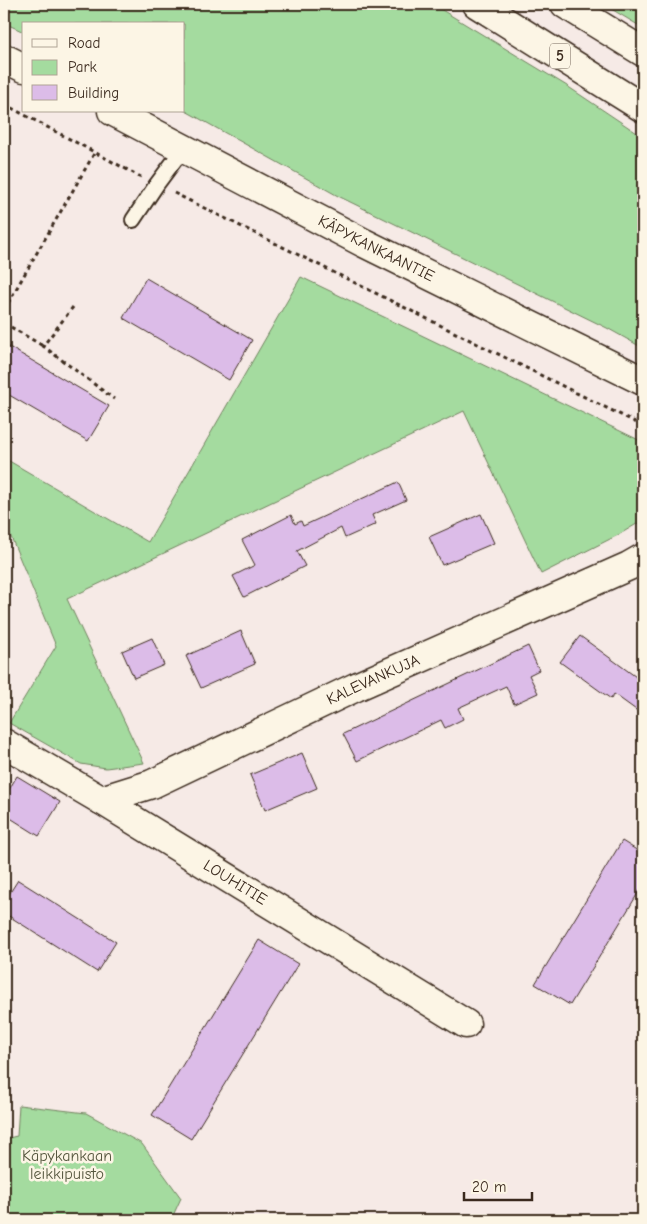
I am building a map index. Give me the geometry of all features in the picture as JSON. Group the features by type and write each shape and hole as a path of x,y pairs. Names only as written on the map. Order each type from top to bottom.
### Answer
{"main road":[{"name":"5","path":"477,4 643,108"},
{"path":"565,4 643,52"},
{"path":"4,58 22,67"},
{"name":"KÄPYKANKAANTIE","path":"114,112 364,243 643,381"},
{"name":"KALEVANKUJA","path":"101,800 152,784 356,687 643,558"},
{"name":"LOUHITIE","path":"4,742 466,1024"}],"lane":[{"path":"133,220 157,184 184,149"}],"path":[{"path":"4,104 157,184 643,426"},
{"path":"4,310 95,152"},
{"path":"43,346 73,307"},
{"path":"4,323 43,346 114,400"}],"green space":[{"path":"4,4 432,4 567,86 643,137 643,348 607,328 338,196 185,111 185,22 22,22 22,31 4,23"},
{"path":"603,4 643,4 643,28"},
{"path":"301,277 643,442 643,518 640,522 620,534 541,574 464,411 67,599 144,763 106,768 81,764 9,723 56,646 4,520 4,458 148,542"},
{"name":"Käpykankaan leikkipuisto","path":"19,1105 86,1113 142,1144 181,1198 171,1220 4,1220 4,1139 17,1136"}],"building":[{"path":"146,278 252,340 229,380 123,318"},
{"path":"4,344 109,406 88,441 4,392"},
{"path":"398,482 406,500 372,515 376,524 345,538 341,528 297,551 305,566 244,597 233,576 255,565 242,540 291,515 295,524 301,521 303,526"},
{"path":"481,514 494,543 442,565 429,537"},
{"path":"241,631 255,664 201,688 186,656"},
{"path":"580,636 643,682 643,715 614,694 611,699 560,662"},
{"path":"152,638 164,665 134,678 122,651"},
{"path":"528,646 539,670 529,675 538,693 514,704 506,686 458,708 463,719 445,728 441,720 357,761 343,734"},
{"path":"302,753 317,788 265,810 250,775"},
{"path":"17,776 60,802 39,836 4,814 4,798"},
{"path":"622,841 643,854 643,885 570,1005 535,984"},
{"path":"18,880 116,942 97,972 4,913 4,902"},
{"path":"259,940 298,964 191,1139 152,1115"}]}
